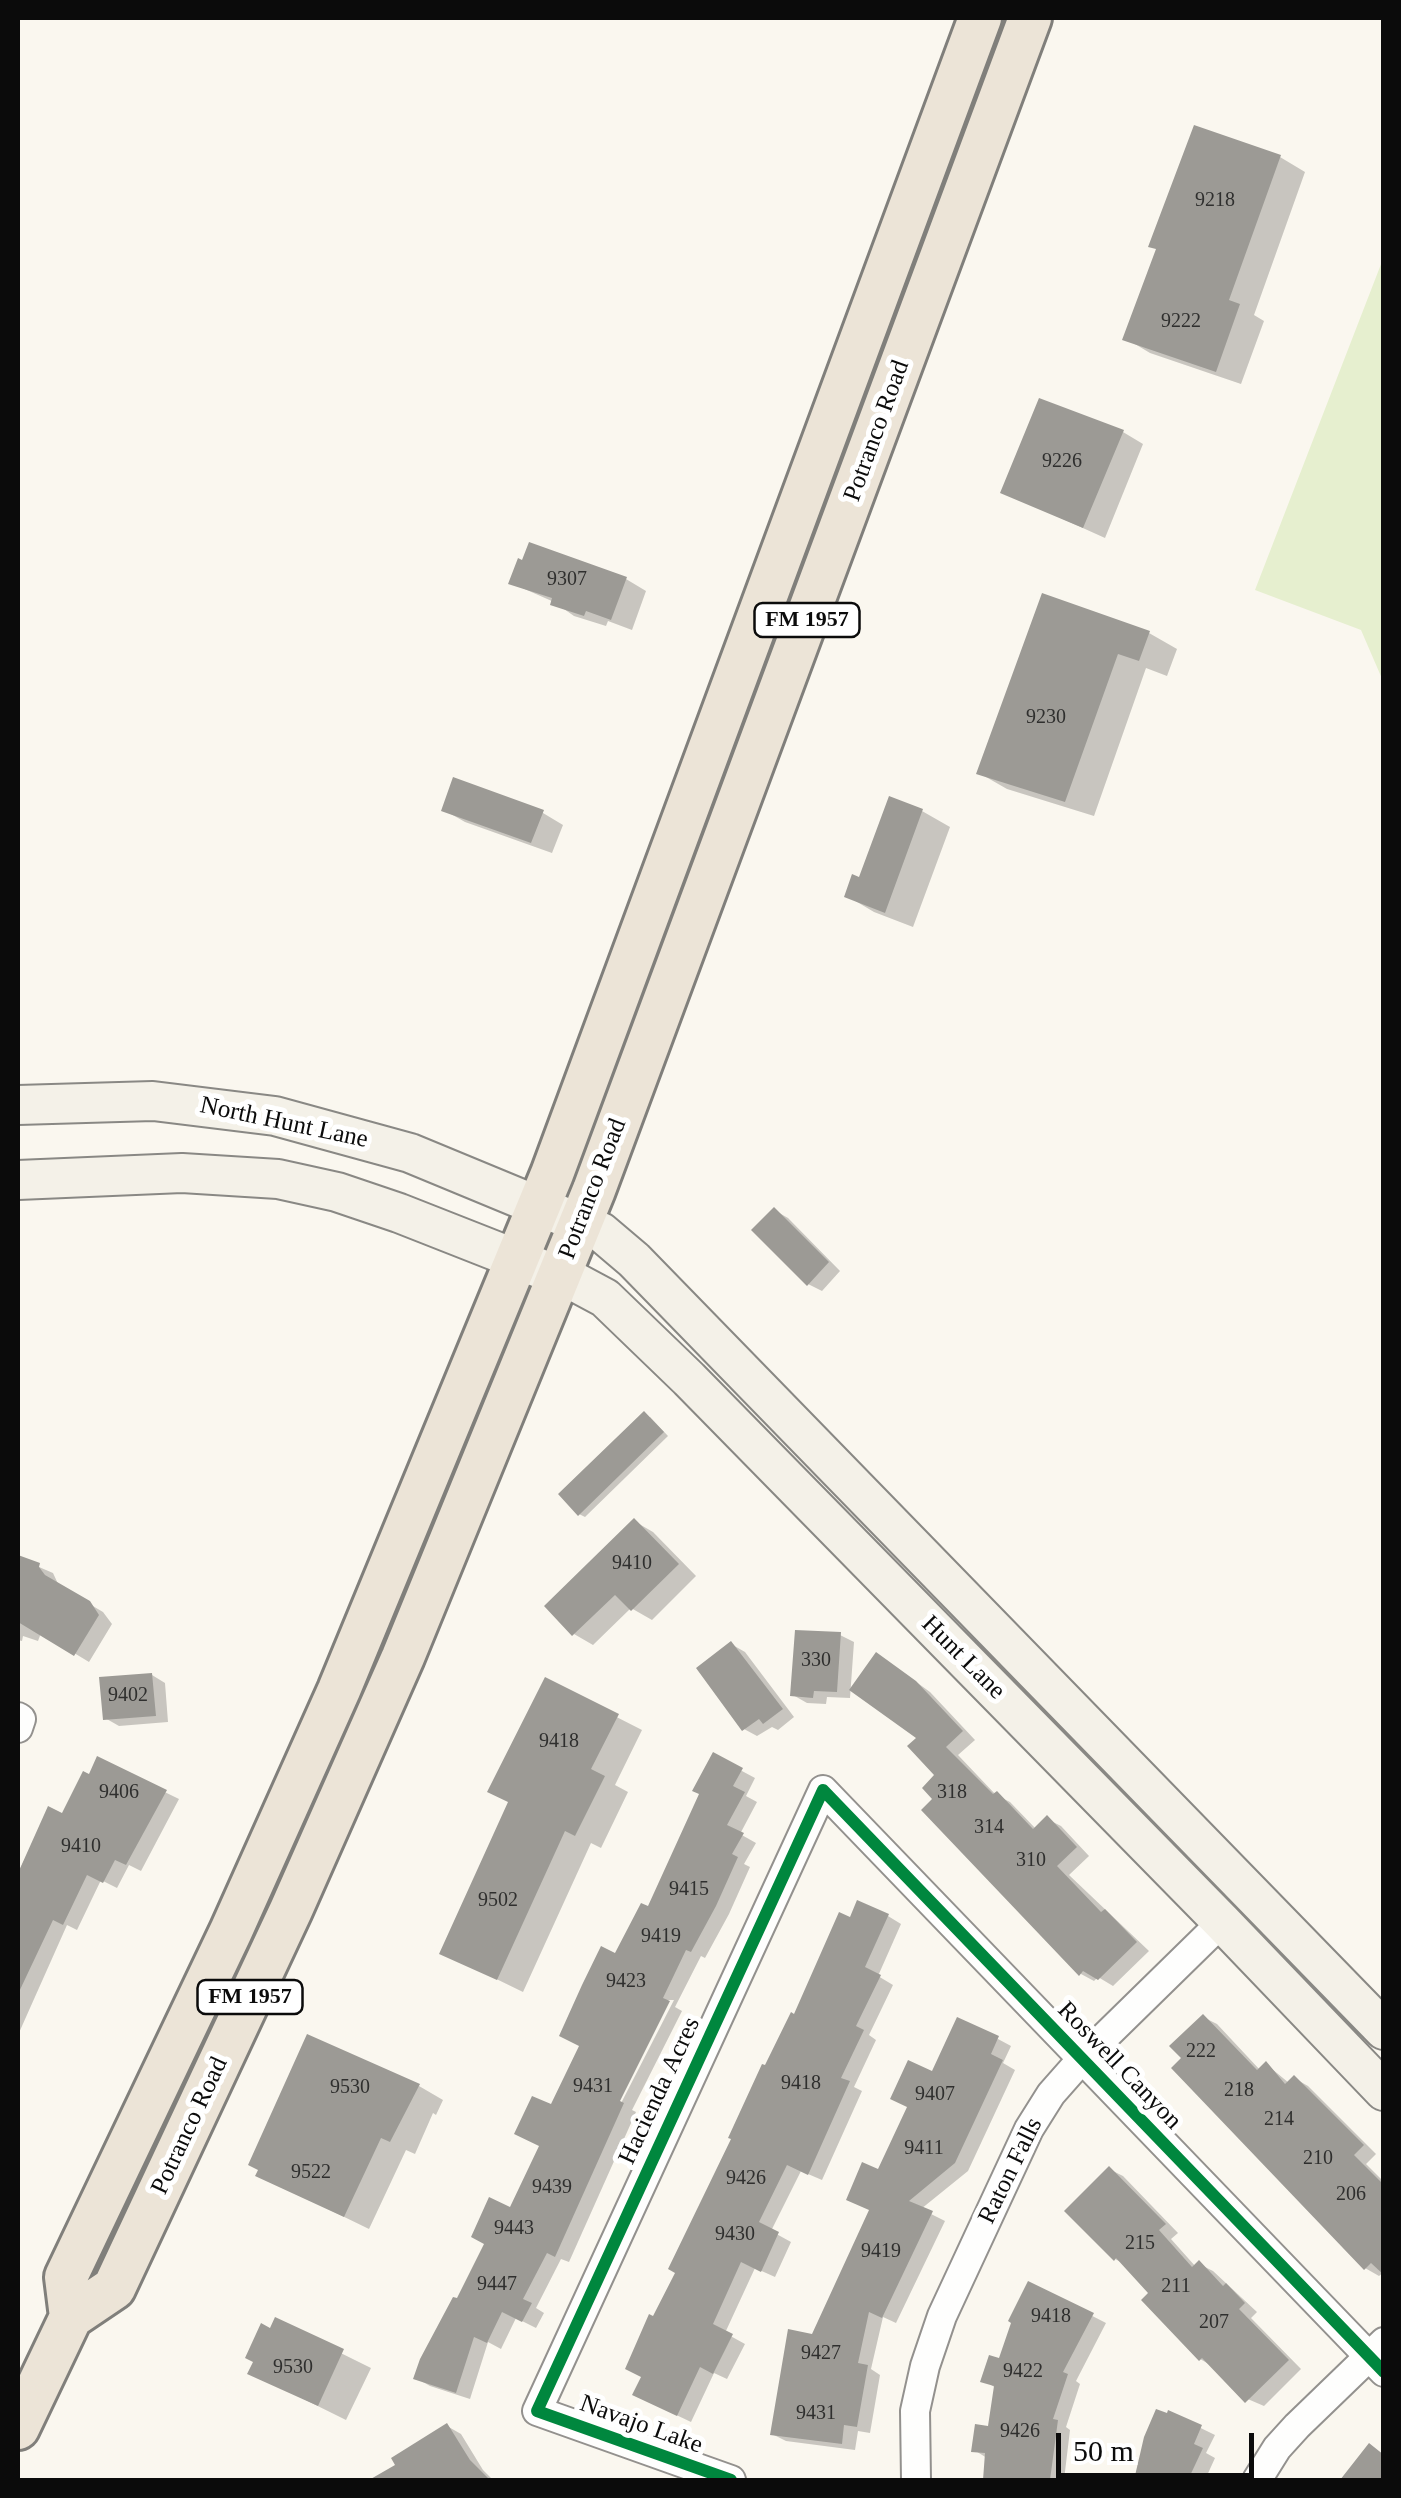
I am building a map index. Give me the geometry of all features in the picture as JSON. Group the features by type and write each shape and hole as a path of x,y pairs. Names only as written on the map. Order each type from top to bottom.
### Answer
{"main road":[{"name":"Potranco Road","path":"71,2317 66,2277 231,1930 338,1690 518,1260 980,18"},
{"name":"Potranco Road","path":"18,2428 71,2317 114,2288 291,1910 403,1657 559,1276 1030,18"},
{"path":"865,463 854,452 853,436 913,264 919,223 912,199"},
{"path":"745,785 740,763 743,732 813,530 809,521 797,514"},
{"name":"North Hunt Lane","path":"18,1104 153,1101 275,1116 395,1148 539,1204"},
{"path":"18,1180 182,1173 278,1178 374,1204 518,1260"},
{"name":"Hunt Lane","path":"539,1204 601,1232 634,1260 1384,2030"},
{"name":"Hunt Lane","path":"518,1260 605,1298 624,1313 1384,2091"},
{"path":"808,1501 831,1493 948,1610 974,1610"},
{"path":"360,1637 403,1657"},
{"path":"291,1910 280,1901 275,1889 278,1874 326,1765 338,1690"},
{"path":"146,2220 131,2212 130,2194 211,2022 231,1930"}],"street":[{"name":"Roswell Canyon","path":"824,1790 1081,2060 1379,2357"},
{"name":"Hacienda Acres","path":"536,2411 824,1790"},
{"name":"Raton Falls","path":"916,2480 916,2411 925,2366 942,2316 1029,2129 1051,2094 1081,2060 1222,1922"},
{"path":"1257,2480 1277,2448 1379,2357"},
{"name":"Navajo Lake","path":"536,2411 731,2480"}],"green space":[{"path":"1383,259 1384,681 1361,630 1255,590"}],"building":[{"path":"1194,125 1281,155 1229,300 1240,304 1216,372 1122,340 1156,249 1148,247"},
{"path":"1039,398 1124,430 1083,528 1000,493"},
{"path":"529,542 627,577 611,620 550,605 552,598 508,584"},
{"path":"1042,593 1150,631 1139,661 1118,654 1065,802 976,774"},
{"path":"453,777 544,810 531,843 441,811"},
{"path":"889,796 923,809 885,913 844,897 852,874 859,877"},
{"path":"774,1207 829,1262 807,1286 751,1230"},
{"path":"644,1411 664,1432 578,1516 558,1494"},
{"path":"634,1518 679,1564 631,1611 615,1595 572,1636 544,1606"},
{"path":"18,1555 40,1563 45,1575 90,1601 99,1615 74,1656 18,1622"},
{"path":"795,1630 841,1632 837,1692 814,1691 813,1698 790,1696"},
{"path":"731,1641 783,1709 763,1724 759,1719 742,1731 696,1668"},
{"path":"876,1652 916,1681 963,1731 946,1747 993,1794 997,1791 1033,1829 1047,1815 1077,1847 1057,1866 1101,1912 1105,1909 1137,1942 1098,1980 1083,1971 1079,1976 921,1810 932,1799 922,1788 934,1775 907,1746 916,1738 849,1690"},
{"path":"152,1673 156,1716 103,1720 99,1677"},
{"path":"545,1677 619,1714 591,1769 605,1776 575,1836 565,1831 497,1980 439,1954 508,1802 487,1792"},
{"path":"713,1752 743,1768 733,1786 745,1792 727,1825 744,1833 732,1854 738,1857 716,1906 691,1952 686,1950 663,1998 670,2001 620,2101 624,2103 555,2257 547,2253 523,2299 532,2303 522,2322 502,2312 487,2343 474,2337 456,2393 413,2379 420,2359 484,2244 471,2237 489,2197 510,2207 539,2146 514,2134 532,2096 551,2104 579,2046 559,2036 582,1985 601,1946 615,1953 641,1903 648,1906 699,1794 692,1791"},
{"path":"97,1756 167,1790 126,1865 115,1860 103,1883 87,1875 63,1925 53,1920 18,1994 18,1873 48,1806 62,1813 83,1771 89,1774"},
{"path":"857,1900 889,1914 865,1967 881,1975 856,2026 864,2030 841,2078 850,2081 808,2175 787,2165 759,2222 779,2232 761,2272 741,2262 713,2324 733,2334 713,2374 700,2367 677,2416 632,2395 641,2377 625,2369 649,2314 653,2316 675,2273 668,2269 731,2139 728,2138 762,2064 765,2065 791,2012 794,2014 839,1912 850,1917"},
{"path":"1203,2014 1257,2070 1266,2061 1285,2084 1294,2075 1364,2145 1354,2155 1384,2185 1384,2275 1371,2263 1364,2270 1171,2068 1181,2058 1169,2046"},
{"path":"957,2017 999,2036 991,2054 1003,2060 955,2163 909,2201 933,2211 882,2318 869,2312 858,2363 868,2365 857,2427 844,2425 842,2444 770,2435 788,2329 812,2334 869,2210 846,2200 862,2162 878,2169 907,2107 890,2099 908,2060 932,2071"},
{"path":"307,2034 420,2084 390,2142 381,2138 344,2217 255,2176 258,2170 248,2165"},
{"path":"1109,2166 1166,2224 1159,2230 1192,2267 1199,2260 1223,2286 1226,2283 1245,2303 1239,2309 1289,2360 1245,2403 1141,2300 1148,2293 1116,2258 1114,2261 1064,2211"},
{"path":"1028,2281 1094,2313 1063,2372 1068,2374 1053,2419 1058,2420 1050,2480 983,2480 985,2453 971,2452 975,2424 988,2426 994,2386 980,2382 989,2355 999,2358 1011,2323 1008,2321"},
{"path":"275,2317 344,2349 318,2406 247,2374 253,2362 245,2358 261,2323 270,2328"},
{"path":"1156,2409 1202,2425 1194,2444 1203,2448 1188,2480 1134,2480 1144,2437"},
{"path":"447,2423 470,2460 490,2480 369,2480 395,2465 391,2458"},
{"path":"1369,2443 1384,2455 1384,2480 1340,2480"}],"cycle path":[{"path":"731,2480 537,2411 823,1790 1384,2372"}]}
